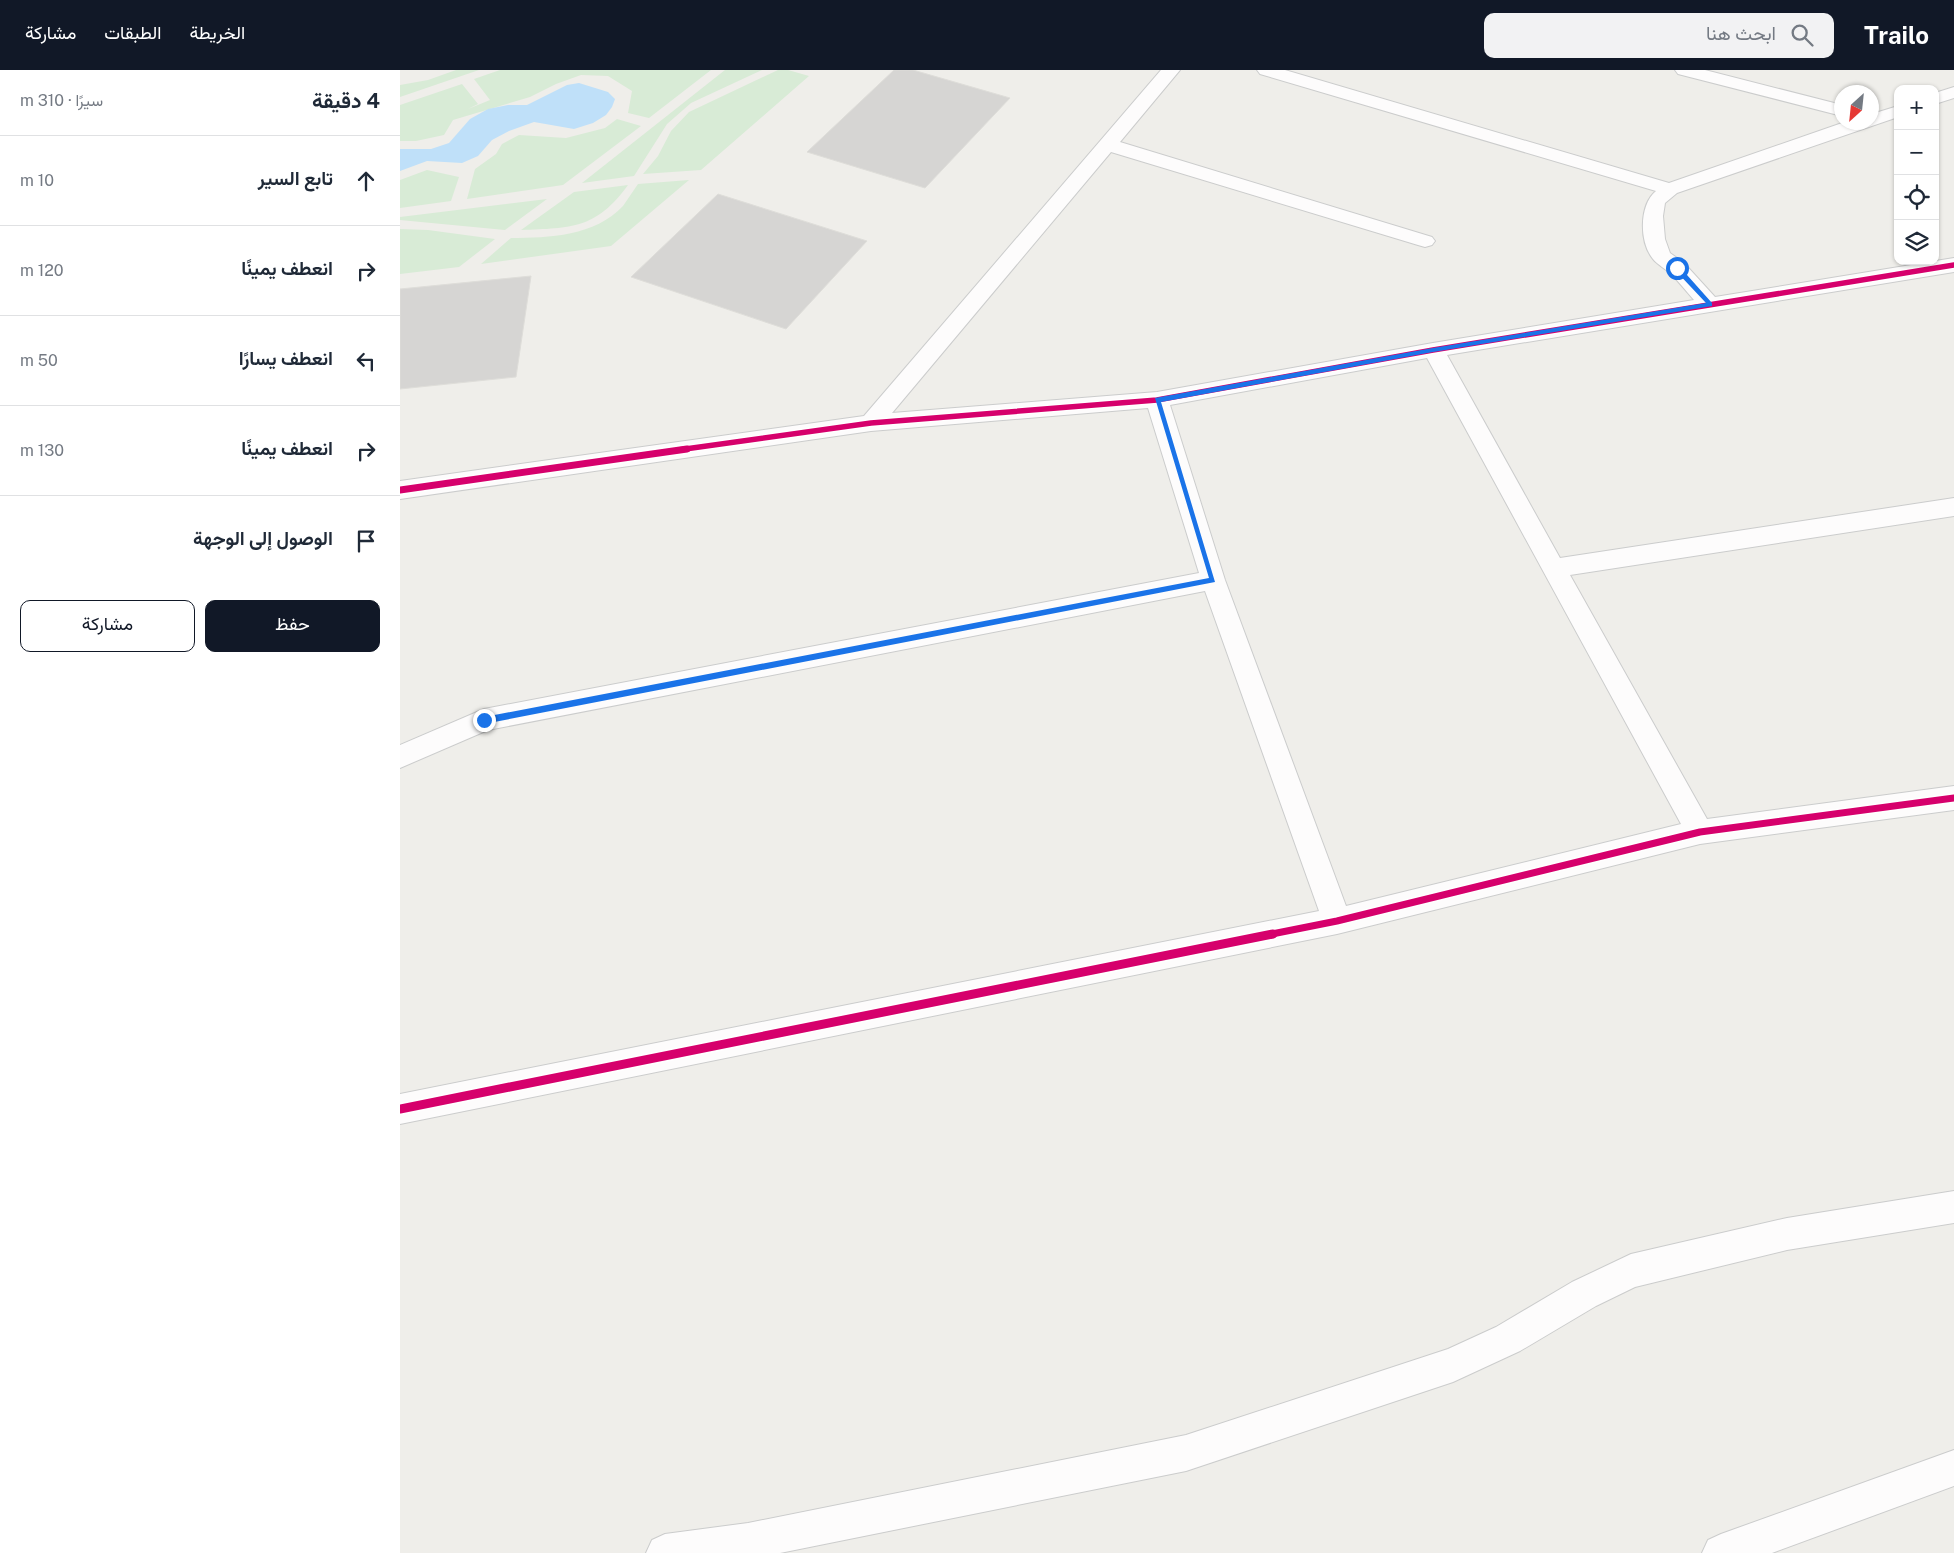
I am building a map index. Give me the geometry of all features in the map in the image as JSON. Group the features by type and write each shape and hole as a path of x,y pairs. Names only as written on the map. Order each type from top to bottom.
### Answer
{"street":[{"path":"871,423 1171,70"},
{"path":"1266,70 1670,189"},
{"path":"1684,70 1834,109"},
{"path":"1939,98 1954,92"},
{"path":"1879,117 1894,112"},
{"path":"1710,305 1677,268 1661,256 1655,239 1653,216 1656,202 1670,189 1842,130"},
{"path":"1108,145 1424,241"},
{"path":"400,490 871,423 1157,400 1433,350 1954,265"},
{"path":"1433,350 1700,832"},
{"path":"1157,400 1213,580 1336,921"},
{"path":"1553,568 1954,507"},
{"path":"400,757 484,720 1213,580"},
{"path":"400,1109 1336,921 1700,832 1954,798"},
{"path":"665,1553 748,1541 1186,1453 1453,1365 1508,1339 1584,1294 1631,1271 1787,1234 1954,1207"},
{"path":"1721,1553 1954,1468"}],"green space":[{"path":"456,70 479,70 400,97 400,85 428,80"},
{"path":"500,70 711,70 649,118 628,113 632,91 608,76 581,75 556,84 530,97 453,120 444,135 416,141 400,141 400,105 462,84 478,104 468,109 490,100 474,79"},
{"path":"725,70 762,70 691,103 667,124 634,176 582,183"},
{"path":"778,70 788,70 809,76 701,170 643,174 658,156 671,131 689,112"},
{"path":"617,119 641,126 563,185 467,199 475,169 496,154 502,144 519,135 566,138 605,128"},
{"path":"427,170 459,177 451,201 400,208 400,180"},
{"path":"689,180 611,246 481,264 511,238 556,236 599,224 623,206 638,184"},
{"path":"628,185 605,210 594,218 569,226 521,230 574,192"},
{"path":"547,199 505,230 400,220 400,217"},
{"path":"400,229 428,230 495,239 459,267 400,274"}],"water":[{"path":"579,83 608,92 615,99 606,115 593,123 574,129 534,122 509,131 492,140 478,156 462,163 427,161 400,171 400,149 431,149 449,143 470,119 488,109 508,105 527,105 567,85"}],"building":[{"path":"894,70 913,70 1010,98 925,188 807,152"},
{"path":"718,194 867,241 786,329 631,277"},
{"path":"531,276 516,377 400,389 400,289"}],"cycle path":[{"path":"400,490 871,423 1157,400 1433,350 1954,265"},
{"path":"400,1109 1337,921 1700,832 1954,798"}],"route":[{"path":"484,720 1213,580 1157,400 1433,350 1710,305 1677,268"}]}
